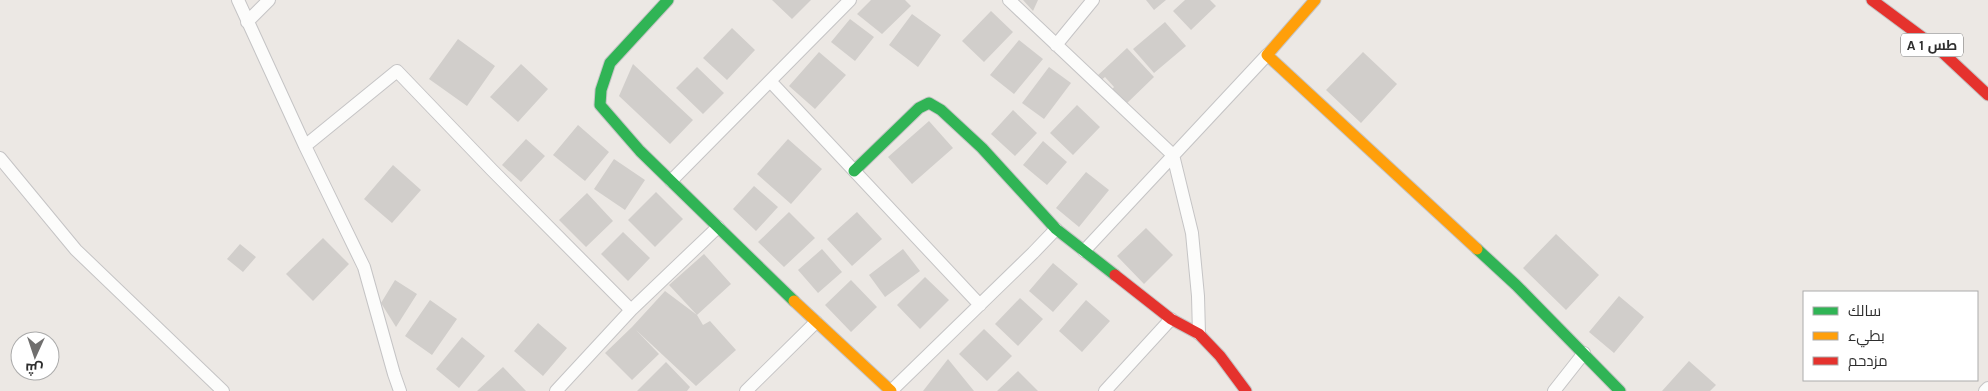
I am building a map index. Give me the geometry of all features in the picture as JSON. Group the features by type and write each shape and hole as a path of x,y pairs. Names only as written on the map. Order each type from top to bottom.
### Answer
{"main road":[{"path":"668,0 610,63 601,90 600,105 612,122 671,181 816,322 891,391"},
{"path":"1315,0 1267,56 1516,285 1620,391"},
{"name":"A 1 طس","path":"1872,0 1942,52 1988,95"},
{"name":"A 1 طس","path":"1934,32 1957,51"},
{"path":"854,171 919,108 929,103 941,110 982,148 1056,229 1171,319 1199,334 1220,356 1246,391"}],"street":[{"path":"238,0 305,146 364,266 400,391"},
{"path":"247,22 269,0"},
{"path":"671,181 850,0"},
{"path":"1009,0 1174,156 1192,233 1198,296 1199,334"},
{"path":"1056,45 1093,0"},
{"path":"1084,250 1267,56"},
{"path":"305,146 397,71 631,310"},
{"path":"770,81 980,305"},
{"path":"0,158 76,250 223,391"},
{"path":"556,391 631,310 718,227"},
{"path":"891,391 1056,229"},
{"path":"1105,391 1171,319"},
{"path":"746,391 816,322"},
{"path":"1554,391 1584,354"},
{"path":"1985,391 1988,388"}],"building":[{"path":"772,0 811,0 792,19"},
{"path":"871,0 905,0 911,6 882,34 857,14"},
{"path":"1023,0 1038,0 1033,11"},
{"path":"1146,0 1166,0 1154,10"},
{"path":"1185,0 1210,0 1216,6 1191,30 1173,11"},
{"path":"991,11 1013,32 984,62 962,41"},
{"path":"912,14 941,35 918,67 889,45"},
{"path":"850,19 874,37 855,61 831,42"},
{"path":"1165,22 1186,46 1154,73 1133,49"},
{"path":"732,28 755,50 727,80 703,58"},
{"path":"458,39 495,66 467,106 429,79"},
{"path":"1019,40 1043,59 1014,94 990,75"},
{"path":"1127,48 1154,77 1123,107 1109,93 1114,87 1105,77 1100,81 1096,77"},
{"path":"819,52 846,75 815,109 789,86"},
{"path":"1363,52 1397,84 1361,123 1326,90"},
{"path":"521,64 548,89 518,122 490,97"},
{"path":"633,64 693,120 670,144 619,96"},
{"path":"697,67 724,93 703,114 676,88"},
{"path":"1049,67 1071,83 1044,119 1022,103"},
{"path":"1077,105 1100,127 1073,155 1050,133"},
{"path":"1013,110 1037,133 1015,156 991,134"},
{"path":"929,121 953,148 912,184 888,157"},
{"path":"578,125 609,152 585,181 553,155"},
{"path":"526,139 545,156 521,182 502,165"},
{"path":"788,139 822,169 791,204 757,174"},
{"path":"1043,141 1067,162 1047,185 1023,165"},
{"path":"614,159 645,180 625,210 594,189"},
{"path":"393,165 421,190 392,223 364,199"},
{"path":"1086,172 1109,190 1079,227 1056,208"},
{"path":"754,186 778,207 756,231 733,209"},
{"path":"656,192 683,219 655,247 628,220"},
{"path":"587,193 613,221 586,247 559,220"},
{"path":"789,212 815,238 784,267 758,242"},
{"path":"857,212 882,239 852,266 827,239"},
{"path":"1146,228 1173,255 1144,284 1117,256"},
{"path":"623,232 650,258 628,281 601,254"},
{"path":"1556,234 1599,275 1566,310 1523,268"},
{"path":"323,238 349,264 313,301 286,274"},
{"path":"240,244 256,257 243,272 227,259"},
{"path":"822,249 842,272 818,293 798,270"},
{"path":"903,249 920,271 885,297 869,275"},
{"path":"704,254 731,284 697,315 669,285"},
{"path":"1053,263 1078,284 1053,312 1029,291"},
{"path":"925,277 949,300 920,329 897,305"},
{"path":"395,280 417,294 396,327 381,303"},
{"path":"851,280 877,307 851,332 825,305"},
{"path":"665,291 697,315 703,325 710,321 736,350 696,386 636,330 659,354 632,380 605,353"},
{"path":"1619,296 1644,317 1614,353 1589,332"},
{"path":"1020,298 1043,319 1018,346 995,324"},
{"path":"430,300 457,319 432,355 405,336"},
{"path":"1086,300 1110,321 1082,352 1059,331"},
{"path":"538,323 567,348 543,376 514,351"},
{"path":"984,329 1012,356 987,381 959,354"},
{"path":"462,337 485,356 459,388 436,369"},
{"path":"948,359 974,391 923,391"},
{"path":"1689,361 1716,385 1710,391 1662,391"},
{"path":"666,362 690,387 687,391 637,391"},
{"path":"503,367 526,391 477,391"},
{"path":"1018,371 1038,391 997,391"}],"traffic: fast":[{"path":"668,0 610,63 601,90 600,105 640,151 794,301"},
{"path":"854,171 919,108 929,103 941,110 982,148 1056,229 1115,275"},
{"path":"1477,249 1516,285 1620,391"}],"traffic: slow":[{"path":"1315,0 1267,55 1477,249"},
{"path":"794,301 891,391"}],"traffic: jam":[{"path":"1872,0 1942,52 1988,95"},
{"path":"1115,275 1171,319 1199,334 1220,356 1246,391"}]}
